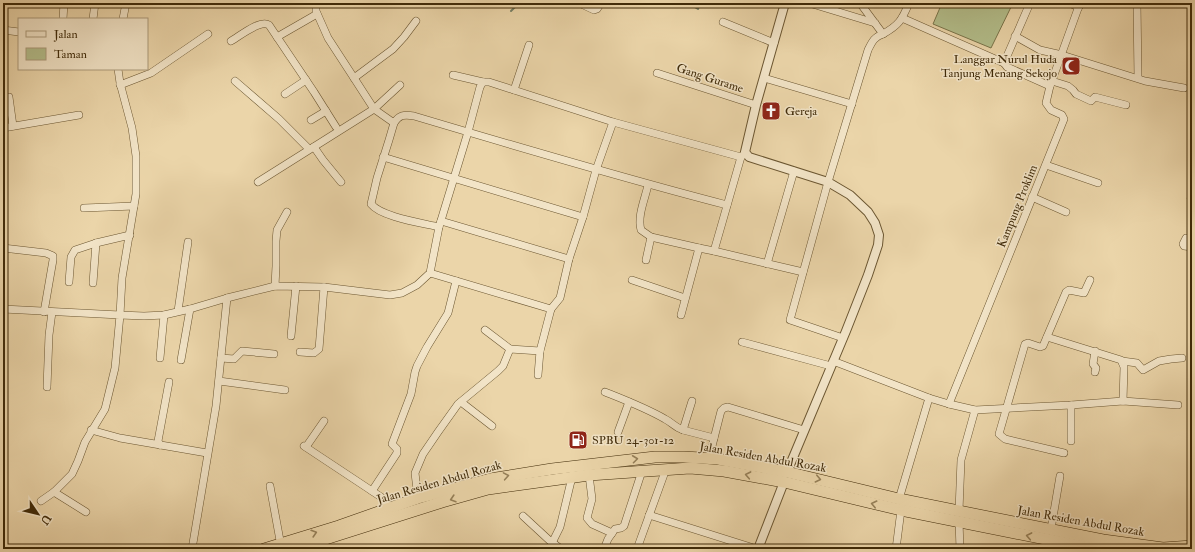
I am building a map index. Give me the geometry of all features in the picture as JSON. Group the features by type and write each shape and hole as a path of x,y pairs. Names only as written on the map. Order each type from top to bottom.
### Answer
{"highway":[{"name":"Jalan Residen Abdul Rozak","path":"264,549 281,546 418,498 490,479 552,469 654,457 710,458 900,505 959,516 1051,529 1103,540 1162,548 1192,546"},
{"name":"Jalan Residen Abdul Rozak","path":"294,549 471,493 514,485 589,475 666,469 708,469 785,477"},
{"name":"Jalan Residen Abdul Rozak","path":"959,516 1095,549"}],"street":[{"path":"63,18 64,3"},
{"path":"93,18 94,3"},
{"path":"123,18 126,3"},
{"path":"316,3 317,12 328,38 374,109 394,123"},
{"path":"579,3 594,10 598,8 601,3"},
{"path":"714,251 743,155 785,3"},
{"path":"809,3 875,23"},
{"path":"860,3 883,34"},
{"path":"843,338 790,320 828,182 868,50 872,41 877,36 892,29 902,18 908,3"},
{"path":"1004,63 1030,3"},
{"path":"1068,3 1079,5"},
{"path":"1137,3 1138,78"},
{"name":"Kampung Proklim","path":"949,404 1064,119 1062,115 1051,110 1046,103 1051,83 1079,5"},
{"path":"277,37 317,12"},
{"path":"902,18 1004,63 1008,67 1051,83 1068,86 1076,94 1091,101 1095,97 1126,105"},
{"path":"354,78 393,49 416,21"},
{"path":"723,22 774,43"},
{"path":"231,41 258,24 263,23 269,25 336,127"},
{"path":"3,30 18,32"},
{"path":"120,85 151,73 208,34"},
{"path":"1015,36 1040,50 1062,55 1145,80 1184,88"},
{"path":"514,90 528,45"},
{"path":"41,501 54,492 75,469 85,442 104,409 113,378 117,357 122,278 136,194 135,142 120,85 118,70"},
{"name":"Gang Gurame","path":"657,73 756,105"},
{"path":"452,75 489,82 613,122 743,155 828,182 850,195 860,203 871,218 879,235 878,245 843,338 785,477 758,549 649,515"},
{"path":"764,78 852,104"},
{"path":"235,80 312,148 341,182"},
{"path":"285,94 306,80"},
{"path":"3,310 144,316 164,315 275,286 324,287 394,295 413,287 430,273 440,224 480,87 483,82"},
{"path":"258,182 374,109 400,85"},
{"path":"8,98 13,126"},
{"path":"311,120 326,111"},
{"path":"3,128 78,115"},
{"path":"569,259 440,224 391,216 373,207 371,204 376,178 394,123 398,118 402,115 414,116 648,185 727,205"},
{"path":"538,375 540,351 551,309 558,302 561,294 569,259 583,217 596,170 613,122"},
{"path":"383,157 583,217"},
{"path":"1046,165 1098,183"},
{"path":"767,264 794,171"},
{"path":"648,185 639,224 641,230 651,237 803,272"},
{"path":"1032,197 1066,212"},
{"path":"84,208 134,206"},
{"path":"275,286 277,230 286,212"},
{"path":"69,282 73,251 96,243 130,235"},
{"path":"646,260 651,237"},
{"path":"1192,239 1186,238 1183,244 1184,246 1192,247"},
{"path":"178,311 188,242"},
{"path":"94,283 96,243"},
{"path":"3,248 46,253 53,256 48,312 49,335 47,387"},
{"path":"681,315 699,248"},
{"path":"430,273 551,309"},
{"path":"632,280 685,298"},
{"path":"1064,453 1005,440 998,434 1025,345 1028,343 1040,347 1043,346 1066,292 1069,290 1084,293 1090,280"},
{"path":"372,491 397,453 397,449 392,444 411,394 415,372 427,347 448,313 456,281"},
{"path":"291,336 296,286"},
{"path":"300,352 314,353 319,349 324,287"},
{"path":"192,549 216,406 227,298"},
{"path":"181,360 190,309"},
{"path":"160,358 164,315"},
{"path":"485,330 510,349 540,351"},
{"path":"1047,337 1095,351 1122,361 1136,363 1140,369 1144,370 1159,361 1182,358"},
{"path":"742,342 832,364 929,398 975,410 1123,401 1178,405"},
{"path":"418,498 415,472 418,463 438,432 461,402 498,372 503,366 510,349"},
{"path":"221,358 234,359 242,351 274,354"},
{"path":"1095,351 1093,364 1096,367 1096,372"},
{"path":"1122,361 1124,367 1123,401"},
{"path":"219,381 285,390"},
{"path":"160,445 158,441 169,382"},
{"path":"605,392 666,420 675,427 714,438"},
{"path":"896,549 900,505 929,398"},
{"path":"684,430 692,401"},
{"path":"461,402 492,426"},
{"path":"618,432 629,402"},
{"path":"1071,405 1071,441"},
{"path":"710,458 721,411 728,407 804,430"},
{"path":"960,549 960,460 975,410"},
{"path":"324,421 305,447 381,497 390,508"},
{"path":"91,430 120,438 207,453"},
{"path":"637,549 666,469"},
{"path":"604,549 616,528 621,528 624,526 642,471"},
{"path":"589,475 592,499 587,518 592,524 612,533"},
{"path":"1051,529 1060,476"},
{"path":"552,543 560,526 572,477"},
{"path":"270,486 281,546"},
{"path":"54,492 86,512"},
{"path":"524,516 552,543 561,549"}],"green space":[{"path":"942,3 1013,3 991,48 933,24"}],"waterway":[{"path":"511,11 519,3"},
{"path":"688,3 698,9 700,3"}],"place":[{"name":"Langgar Nurul Huda Tanjung Menang Sekojo","path":"1071,66"},
{"name":"Gereja","path":"771,111"},
{"name":"SPBU 24-301-12","path":"578,440"}]}
